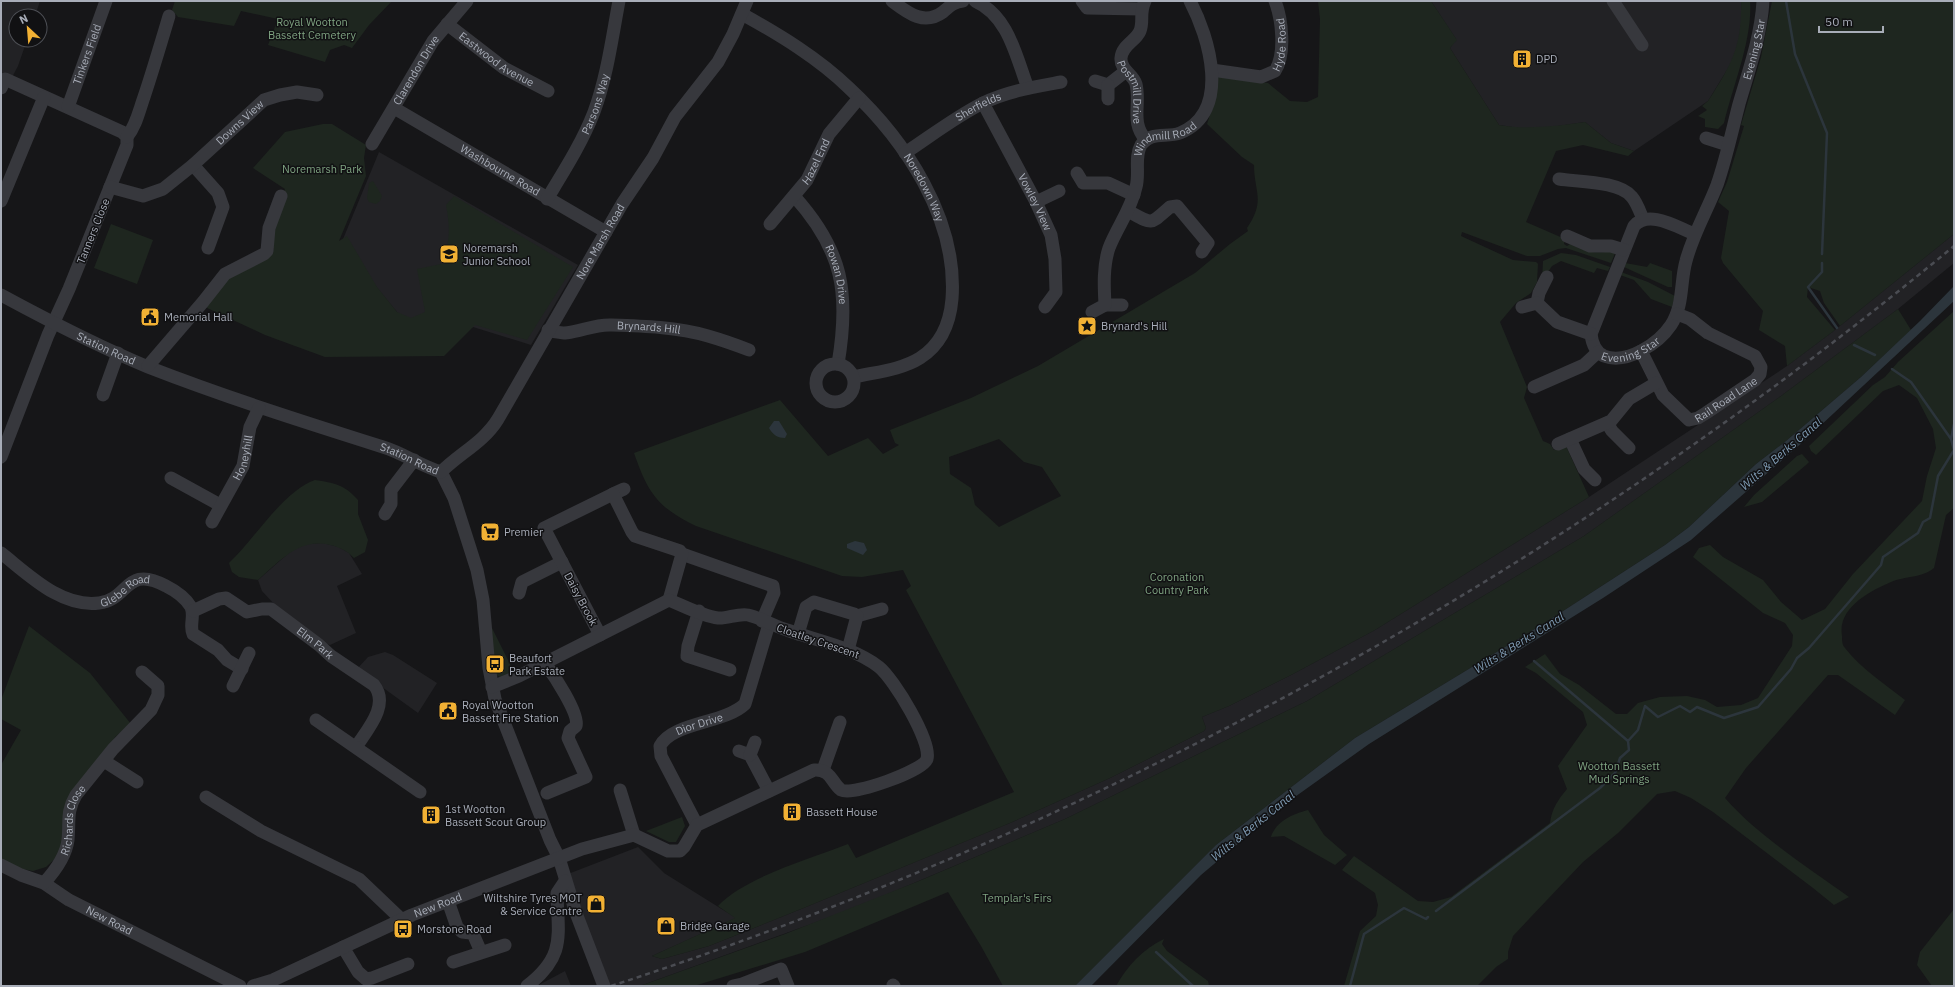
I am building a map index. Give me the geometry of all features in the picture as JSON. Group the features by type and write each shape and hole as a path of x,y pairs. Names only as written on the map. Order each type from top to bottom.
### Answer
{"street":[{"name":"Tinkers Field","path":"68,107 106,1"},
{"name":"Clarendon Drive","path":"372,144 433,41 467,1"},
{"name":"Parsons Way","path":"547,199 574,153 595,110 609,54 619,1"},
{"name":"Nore Marsh Road","path":"441,472 453,460 479,441 490,430 622,204 653,158 675,117 718,62 747,1"},
{"path":"892,1 912,16 924,18 933,18 951,4 963,1"},
{"path":"975,1 987,8 1000,22 1011,39 1028,88"},
{"path":"1082,1 1087,8 1143,5"},
{"name":"Windmill Road","path":"1105,305 1106,259 1111,243 1128,211 1134,195 1138,179 1138,153 1146,140 1155,136 1180,133 1197,121 1204,113 1209,101 1212,70 1206,38 1190,1"},
{"name":"Hyde Road","path":"1212,70 1261,77 1275,71 1279,61 1282,37 1279,14 1275,1"},
{"path":"1613,1 1642,45"},
{"name":"Evening Star","path":"1643,220 1634,226 1591,334 1594,346 1598,352 1604,356 1614,358 1642,351 1662,335 1677,314 1682,292 1684,269 1695,234 1717,184 1752,59 1762,18 1763,1"},
{"name":"Postmill Drive","path":"1143,5 1140,31 1121,54 1121,61 1126,71 1135,81 1137,127 1146,140"},
{"name":"Noredown Way","path":"742,14 777,34 805,53 837,77 859,98 886,128 905,153 931,200 942,226 952,276 951,312 948,323 940,339 920,358 899,367 854,377"},
{"name":"Tanners Close","path":"53,323 70,289 127,145 127,137 132,130 139,112 159,53 169,16"},
{"name":"Eastwood Avenue","path":"447,24 504,68 548,91"},
{"path":"1108,100 1102,83 1126,71"},
{"path":"1,88 5,79 122,132 127,137"},
{"name":"Sherfields","path":"905,153 965,113 983,103 1028,88 1061,82"},
{"name":"Downs View","path":"110,187 144,196 163,189 193,165 264,100 297,92 317,95"},
{"path":"1,200 44,97"},
{"name":"Hazel End","path":"770,224 812,172 829,134 859,98"},
{"name":"Vowley View","path":"983,103 1049,229 1055,260 1056,292 1045,307"},
{"name":"Washbourne Road","path":"394,108 547,199 606,232"},
{"path":"1706,138 1728,145"},
{"path":"193,165 218,193 223,207 208,248"},
{"path":"1559,178 1575,176 1591,182 1626,191 1635,200 1643,220 1653,219 1695,234"},
{"path":"1079,182 1108,183 1134,195"},
{"path":"1036,202 1059,191"},
{"path":"148,366 225,274 267,251 269,228 281,196"},
{"name":"Rowan Drive","path":"794,196 825,237 839,274 844,307 838,364"},
{"path":"1128,211 1150,221 1160,218 1170,206 1177,206 1210,245"},
{"path":"1567,236 1590,246 1611,246 1624,250"},
{"path":"1537,303 1539,293 1548,277"},
{"name":"Station Road","path":"1,295 53,323 148,366 259,408 400,452 441,472 454,498 477,570 483,600 492,687 500,713 550,840 559,858 565,881 604,986"},
{"path":"1537,303 1557,322 1591,334"},
{"path":"1522,307 1537,303"},
{"path":"1092,312 1105,305 1122,305"},
{"name":"Rail Road Lane","path":"1642,351 1656,383 1666,398 1686,418 1693,420 1730,398 1755,380 1760,374 1761,367 1755,356 1708,333 1693,322 1677,314"},
{"path":"1,457 53,323"},
{"name":"Brynards Hill","path":"548,330 566,334 609,325 676,330 708,336 749,350"},
{"path":"1534,387 1584,365 1598,352"},
{"path":"103,395 118,353"},
{"path":"838,364 848,368 854,377 854,388 848,397 843,400 832,402 822,397 816,382 819,372 828,365 838,364"},
{"path":"1558,444 1607,423 1617,414 1629,398 1656,383"},
{"name":"Honeyhill","path":"212,522 220,505 243,466 250,427 259,408"},
{"path":"1607,423 1612,431 1629,448"},
{"path":"1570,439 1584,469 1596,480"},
{"path":"385,514 391,504 390,494 393,487 414,460"},
{"path":"171,478 220,505"},
{"name":"Daisy Brook","path":"600,635 562,562 539,531 618,491 632,532 635,536 680,551 682,554 774,582 774,593 766,622"},
{"name":"Glebe Road","path":"1,553 43,586 58,595 78,602 104,602 112,598 130,583 139,579 149,579 178,592 185,598 193,611"},
{"path":"492,687 512,680 669,600 682,554"},
{"name":"Daisy Brook","path":"520,582 562,562"},
{"name":"Elm Park","path":"193,611 219,599 226,598 247,612 270,609 313,640 331,656 374,685 378,691 380,699 378,712 356,747"},
{"name":"Cloatley Crescent","path":"669,600 720,618 749,615 798,634 848,650 878,666 892,680 901,693 927,747 928,758 925,763 908,772 853,792 842,790 831,776 823,770"},
{"path":"798,634 806,607 814,602 858,616 882,609"},
{"path":"193,611 191,630 193,634 218,650 227,660 242,669"},
{"path":"699,611 688,646 682,659 730,670"},
{"path":"848,650 858,616"},
{"name":"Dior Drive","path":"697,825 661,756 660,746 669,736 684,728 709,722 736,710 745,704 766,622"},
{"path":"233,686 249,653"},
{"path":"545,663 560,685 576,717 576,726 570,731 568,738 591,775 547,793"},
{"name":"Richards Close","path":"44,883 59,863 67,847 68,815 71,803 123,738 151,710 158,695 162,684 142,672"},
{"path":"316,720 420,792"},
{"path":"559,858 582,849 634,835 664,850 675,852 684,847 697,825 814,770 823,770 840,722"},
{"path":"755,742 745,753 769,791"},
{"path":"104,761 137,782"},
{"path":"620,790 634,835"},
{"path":"206,797 261,831 359,879 402,920"},
{"name":"New Road","path":"253,986 273,980 343,946 402,920 559,858"},
{"name":"New Road","path":"1,865 21,875 44,883 69,900 240,986"},
{"path":"527,986 546,970 558,948 559,928 557,893 565,881"},
{"path":"448,901 457,927 462,932 471,933 474,936 481,952"},
{"path":"453,962 504,945"},
{"path":"343,946 358,972 366,979 408,964"},
{"path":"739,985 781,969 788,986"}],"shaded area":[{"path":"1,1 40,1 38,8 8,8 8,48 24,48 18,66 7,87 1,84"},
{"path":"1431,1 1741,1 1742,24 1735,57 1708,101 1634,151 1611,143 1585,122 1545,128 1518,128 1499,125 1450,48 1456,39"},
{"name":"Noremarsh Junior School","path":"379,152 578,265 531,345 473,327 429,351 341,244"},
{"path":"1954,234 1954,263 1898,309 1781,396 1584,536 1307,701 1065,819 850,910 640,986 609,986 568,874 638,847 664,873 736,918 652,956 662,959 709,946 806,907 1010,823 1110,778 1204,731 1206,728 1202,717 1229,706 1293,674 1375,630 1589,497 1787,366 1835,330"},
{"path":"323,543 339,547 349,553 362,574 337,586 356,633 330,645 322,642 275,605 262,591 258,580 291,551 305,544"},
{"path":"385,652 393,655 437,683 418,713 357,669 368,657"},
{"path":"565,971 571,986 537,986"}],"green space":[{"name":"Royal Wootton Bassett Cemetery","path":"175,1 392,1 369,25 352,48 344,45 330,50 325,62 268,45 278,19 241,11 234,26 178,17 172,10"},
{"name":"Coronation Country Park","path":"1318,1 1431,1 1457,40 1450,48 1499,125 1532,127 1585,122 1611,143 1634,151 1628,156 1583,145 1556,151 1526,222 1565,239 1564,244 1567,246 1570,244 1592,252 1616,251 1611,263 1566,248 1558,249 1540,256 1527,256 1462,232 1461,236 1513,260 1536,262 1538,264 1537,282 1531,293 1516,303 1500,322 1527,387 1524,398 1543,441 1550,444 1554,450 1566,446 1589,497 1375,630 1293,674 1229,706 1202,717 1206,728 1204,731 1110,778 1010,823 709,946 662,959 652,956 735,918 718,906 744,886 761,878 848,844 856,858 1014,792 906,590 911,586 903,570 862,577 842,576 696,526 663,505 649,489 634,453 780,400 828,456 868,438 883,454 899,445 895,443 890,430 971,398 1038,366 1195,273 1248,231 1247,228 1253,218 1258,203 1254,165 1242,157 1207,124 1216,96 1218,76 1268,83 1290,101 1307,102 1318,97 1320,19","holes":["999,439 1024,462 1042,467 1061,496 999,527 975,505 971,488 950,474 949,457"]},
{"path":"1741,1 1750,1 1750,15 1745,46 1737,78 1724,123 1718,129 1705,127 1705,119 1698,116 1707,110 1702,106 1708,101 1716,88 1734,54 1740,30"},
{"path":"1772,1 1954,1 1954,234 1840,326 1824,303 1820,291 1808,287 1807,297 1835,330 1787,366 1785,346 1759,330 1763,311 1723,263 1721,258 1729,211 1718,202 1727,182 1744,126 1741,125 1761,57"},
{"name":"Noremarsh Park","path":"323,124 332,124 366,145 364,158 366,176 339,241 347,236 377,287 397,312 411,318 425,312 417,269 446,263 449,232 446,205 454,196 573,267 527,340 475,325 444,356 325,357 265,335 205,307 227,277 273,253 274,228 285,189 253,168 285,132"},
{"path":"373,181 382,196 380,201 376,204 369,202 367,198 369,183"},
{"path":"111,224 153,240 137,284 94,268"},
{"path":"1561,253 1576,255 1610,267 1608,271 1597,268 1594,273 1561,261 1552,266 1542,281 1543,261"},
{"path":"1625,263 1647,267 1650,263 1672,271 1672,287 1668,287 1624,267"},
{"path":"1621,272 1648,282 1675,296 1672,307 1651,299 1634,280 1620,275"},
{"name":"Templar's Firs","path":"1898,309 1911,330 1861,377 1786,441 1756,464 1689,527 1665,545 1543,624 1355,738 1216,845 1075,986 1003,986 981,946 948,892 805,952 694,986 640,986 785,934 919,881 1065,819 1307,701 1584,536 1781,396"},
{"name":"Wootton Bassett Mud Springs","path":"1954,311 1954,508 1946,515 1934,568 1924,574 1896,580 1874,590 1850,609 1842,626 1842,639 1844,647 1865,669 1905,700 1895,715 1838,675 1828,675 1746,768 1725,798 1738,812 1768,838 1849,897 1834,905 1713,812 1691,798 1675,791 1657,794 1618,833 1583,862 1513,936 1508,952 1508,959 1496,967 1477,986 1344,986 1360,931 1376,916 1378,905 1375,893 1342,870 1354,856 1418,901 1433,902 1451,897 1550,823 1556,804 1567,789 1558,766 1587,725 1583,712 1536,673 1525,667 1545,654 1560,674 1579,685 1616,714 1627,714 1638,703 1660,697 1687,696 1705,700 1717,707 1741,705 1758,698 1792,646 1793,635 1785,623 1763,613 1693,557 1699,548 1710,545 1723,557 1763,580 1781,602 1802,620 1825,609 1853,574 1922,501 1927,476 1936,448 1933,429 1917,398 1899,385 1883,391 1816,455 1811,451 1809,446 1873,385 1885,377 1898,362"},
{"path":"1802,454 1809,462 1806,465 1762,502 1744,507 1754,495 1797,456"},
{"path":"315,480 328,482 343,487 358,500 358,514 368,540 365,552 354,558 349,553 334,546 319,543 299,548 290,553 258,580 239,577 232,572 229,563 269,517 292,494"},
{"path":"490,624 515,674 502,678 496,675"},
{"path":"29,626 90,673 131,724 115,737 111,745 79,786 64,841 58,856 46,867 33,871 17,868 1,859 1,765 21,730 1,719 1,700"},
{"path":"1308,810 1324,835 1347,855 1335,865 1284,836 1271,837 1273,831 1281,822 1291,816"},
{"path":"682,817 685,826 676,842 669,842 646,831"},
{"path":"1954,909 1954,986 1932,986 1917,965 1920,952"},
{"path":"1164,939 1162,944 1167,951 1208,981 1209,986 1116,986 1130,965 1142,953"}],"water":[{"name":"Wilts & Berks Canal","path":"1954,286 1954,301 1804,441 1691,540 1603,598 1369,744 1285,804 1201,875 1091,986 1075,986 1216,845 1355,738 1543,624 1665,545 1689,527 1756,464 1786,441 1861,377 1920,321"},
{"path":"774,421 779,421 787,434 785,438 776,436 772,433 769,428"},
{"path":"855,541 864,543 867,550 863,555 847,548 847,544"}],"waterway":[{"path":"1786,1 1795,54 1827,133 1822,254"},
{"path":"1822,263 1822,272 1808,287 1837,328"},
{"path":"1854,345 1875,355"},
{"path":"1892,369 1911,382 1951,439"},
{"path":"1436,911 1600,788 1615,773 1620,758 1629,750 1628,741 1638,730 1645,706 1658,717 1680,706 1690,712 1697,707 1724,718 1758,707 1791,669 1797,658 1809,648 1881,565 1883,557 1918,533 1923,522 1930,518 1938,476 1954,450 1951,439 1954,424"},
{"path":"1534,661 1628,741"},
{"path":"1350,986 1364,934 1404,908 1426,919 1428,917"},
{"path":"1156,952 1193,986"}],"railway":[{"path":"611,986 792,922 971,850 1146,769 1317,679 1484,582 1646,477 1803,365 1954,246"}],"place":[{"name":"DPD","path":"1522,59"},
{"name":"Noremarsh Junior School","path":"449,254"},
{"name":"Memorial Hall","path":"150,317"},
{"name":"Brynard's Hill","path":"1087,326"},
{"name":"Premier","path":"490,532"},
{"name":"Beaufort Park Estate","path":"495,664"},
{"name":"Royal Wootton Bassett Fire Station","path":"448,711"},
{"name":"Bassett House","path":"792,812"},
{"name":"1st Wootton Bassett Scout Group","path":"431,815"},
{"name":"Wiltshire Tyres MOT & Service Centre","path":"596,904"},
{"name":"Bridge Garage","path":"666,926"},
{"name":"Morstone Road","path":"403,929"}]}
